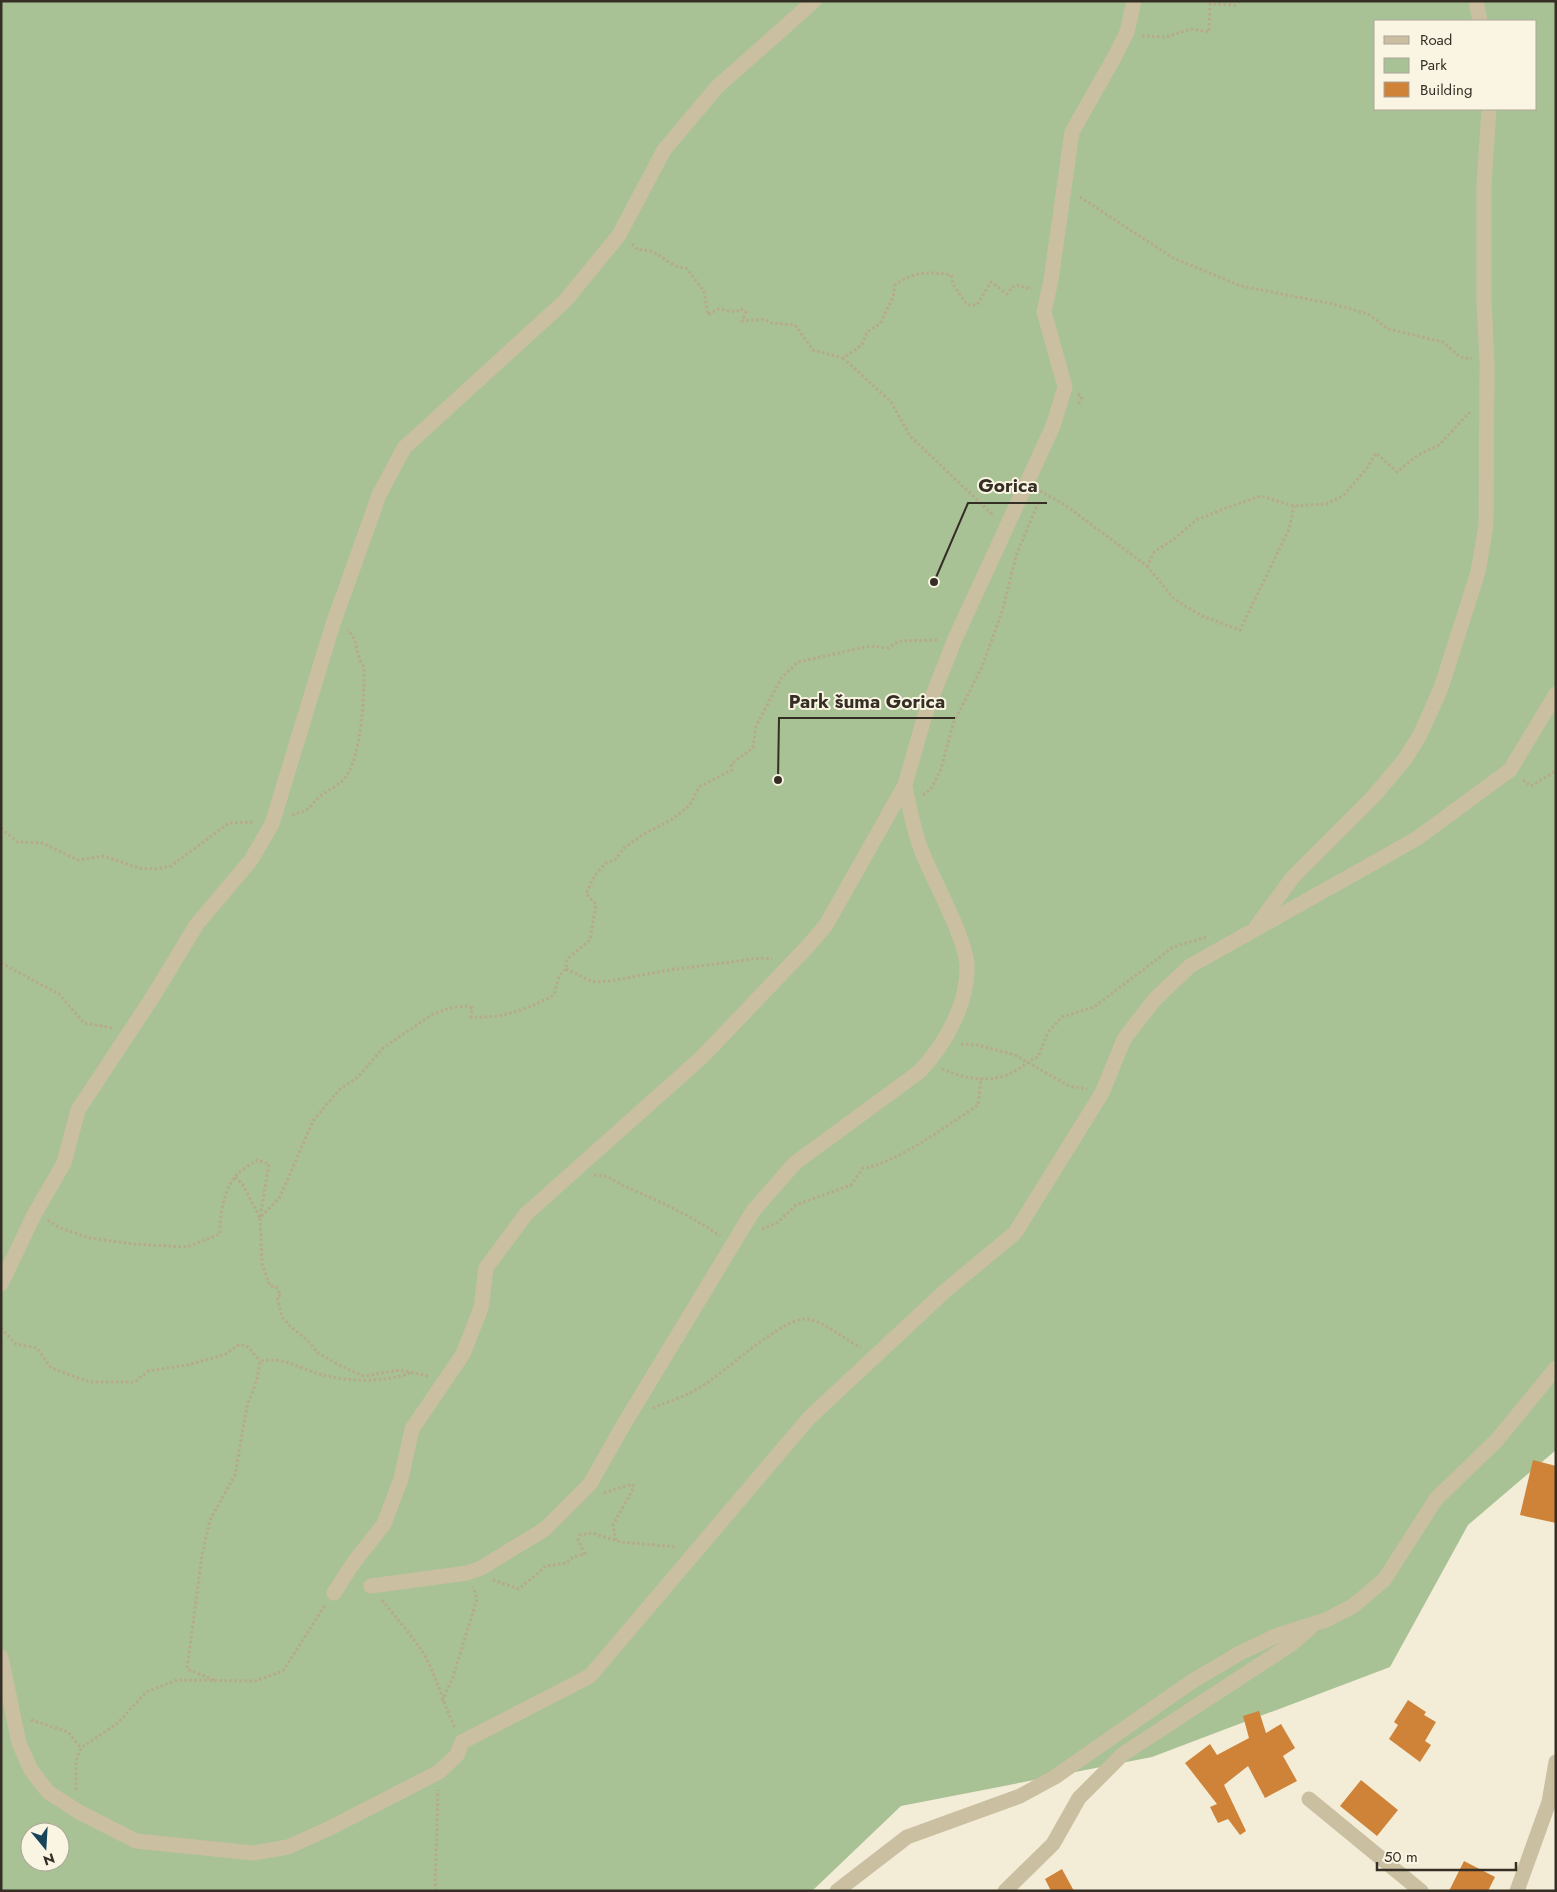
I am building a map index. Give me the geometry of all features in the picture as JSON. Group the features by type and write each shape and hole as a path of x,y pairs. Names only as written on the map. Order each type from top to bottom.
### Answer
{"street":[{"path":"1,1284 34,1215 64,1163 78,1110 197,924 251,860 272,821 334,620 379,495 404,448 566,300 619,235 664,150 717,88 814,1"},
{"path":"334,1593 384,1524 401,1479 412,1429 463,1354 481,1308 486,1268 526,1214 702,1058 795,961 826,925 907,792 926,715 955,639 1053,426 1065,387 1044,312 1051,283 1072,132 1125,35 1134,1"},
{"path":"1476,1 1480,20"},
{"path":"1252,932 1292,877 1374,796 1405,759 1424,728 1441,688 1478,572 1486,525 1487,363 1484,301 1484,186 1489,110"},
{"path":"1,1657 19,1744 32,1770 48,1792 79,1812 136,1842 253,1852 288,1847 330,1828 439,1772 457,1756 462,1742 590,1676 809,1418 945,1290 1015,1233 1102,1093 1124,1039 1155,999 1190,966 1416,839 1510,770 1556,694"},
{"path":"371,1586 474,1570 545,1529 590,1484 624,1424 754,1211 795,1162 920,1072 932,1059 960,1008 967,965 959,938 922,851 907,792"},
{"path":"837,1891 907,1837 997,1805 1038,1787 1090,1754 1190,1682 1240,1653 1278,1634 1312,1625 1353,1606 1384,1580 1436,1500 1497,1440 1556,1368"},
{"path":"1005,1891 1053,1844 1079,1798 1123,1754 1290,1645 1312,1625"},
{"path":"1517,1891 1549,1802 1556,1762"},
{"path":"1309,1799 1421,1891"}],"path":[{"path":"1125,35 1166,37 1191,29 1209,32 1210,4 1224,3 1235,5 1239,1"},
{"path":"1064,189 1095,206 1173,258 1241,286 1333,304 1368,314 1388,329 1443,342 1460,356 1487,363"},
{"path":"619,235 638,250 649,249 677,268 686,268 704,291 708,314 718,308 736,312 741,309 746,312 742,321 764,319 772,323 795,325 813,350 843,358 892,402 910,436 1007,528"},
{"path":"843,358 862,345 867,332 880,324 893,297 895,285 910,275 939,273 951,275 953,284 967,305 977,305 991,282 1007,294 1012,287 1018,285 1030,290 1051,283"},
{"path":"1065,387 1082,397 1075,414"},
{"path":"1147,566 1154,552 1174,539 1196,520 1261,496 1294,506 1326,504 1343,496 1368,468 1376,453 1397,472 1418,455 1439,445 1463,417 1487,400"},
{"path":"1028,483 1065,505 1147,566 1174,599 1202,616 1240,630 1289,529 1294,506"},
{"path":"907,792 916,800 931,789 941,769 953,724 982,667 1003,609 1016,556 1046,483"},
{"path":"1,828 17,842 42,843 78,860 103,856 139,868 156,869 171,866 229,823 272,821 311,809 320,797 345,778 354,759 363,714 364,667 358,660 357,647 350,632 334,620"},
{"path":"260,1218 280,1196 313,1121 326,1103 357,1078 384,1048 433,1014 450,1008 467,1006 472,1008 471,1017 484,1018 530,1008 554,994 559,976 566,970 567,959 590,940 596,904 586,894 595,875 606,862 615,860 624,848 642,834 671,820 690,805 699,787 732,770 731,764 753,748 756,726 782,677 798,662 870,646 888,648 899,641 955,639"},
{"path":"1510,770 1532,786 1556,771"},
{"path":"1102,1093 1069,1086 1027,1061 1015,1055 978,1045 960,1044 938,1049 932,1059 940,1068 967,1079 1011,1073 1027,1061 1038,1056 1048,1032 1062,1017 1094,1007 1173,947 1205,937 1228,945"},
{"path":"566,970 593,982 602,982 761,958 795,961"},
{"path":"1,963 59,994 84,1022 108,1026 127,1036"},
{"path":"34,1215 41,1215 60,1228 90,1238 133,1244 187,1247 220,1234 220,1220 225,1199 235,1177 257,1160 269,1164 260,1218 262,1264 270,1286 276,1287 281,1295 277,1297 282,1317 318,1353 358,1374 369,1375 400,1370 445,1380"},
{"path":"235,1177 243,1184 260,1218"},
{"path":"649,1410 702,1387 785,1324 806,1319 829,1326 850,1342 881,1352"},
{"path":"1,1328 16,1344 37,1348 52,1368 90,1382 136,1382 148,1371 187,1365 224,1355 240,1344 248,1347 260,1361 292,1362 325,1376 370,1379 403,1376 412,1372"},
{"path":"217,1681 187,1669 202,1555 210,1520 235,1475 247,1406 257,1380 260,1361"},
{"path":"579,1495 584,1500 591,1499 608,1490 632,1484 634,1488 613,1525 616,1540"},
{"path":"474,1570 488,1579 519,1588 546,1566 567,1563 574,1557 585,1554 578,1540 580,1535 592,1533 616,1540 674,1548 680,1546 696,1551"},
{"path":"442,1701 453,1677 477,1600 474,1570"},
{"path":"371,1586 412,1636 430,1666 442,1701 462,1742"},
{"path":"79,1812 74,1781 76,1761 81,1748 118,1723 146,1692 177,1680 255,1681 283,1671 313,1622 334,1593"},
{"path":"10,1707 26,1719 68,1732 81,1748"},
{"path":"435,1891 439,1772"}],"green space":[{"path":"1,1 1556,1 1556,1450 1468,1525 1390,1667 1152,1757 901,1806 812,1891 1,1891"}],"building":[{"path":"1533,1460 1556,1466 1556,1523 1520,1515"},
{"path":"1408,1700 1426,1712 1424,1715 1436,1722 1425,1741 1431,1745 1420,1762 1389,1739 1398,1725 1394,1722"},
{"path":"1259,1711 1266,1733 1281,1724 1295,1748 1283,1756 1297,1781 1265,1798 1248,1766 1224,1785 1246,1831 1240,1835 1228,1819 1218,1823 1210,1807 1217,1804 1185,1763 1210,1744 1217,1755 1249,1738 1243,1716"},
{"path":"1361,1780 1398,1810 1377,1836 1340,1806"},
{"path":"1464,1861 1495,1877 1488,1891 1449,1891"},
{"path":"1062,1869 1074,1891 1051,1891 1045,1879"}],"place":[{"name":"Gorica","path":"934,582"},
{"name":"Park šuma Gorica","path":"778,780"}]}
